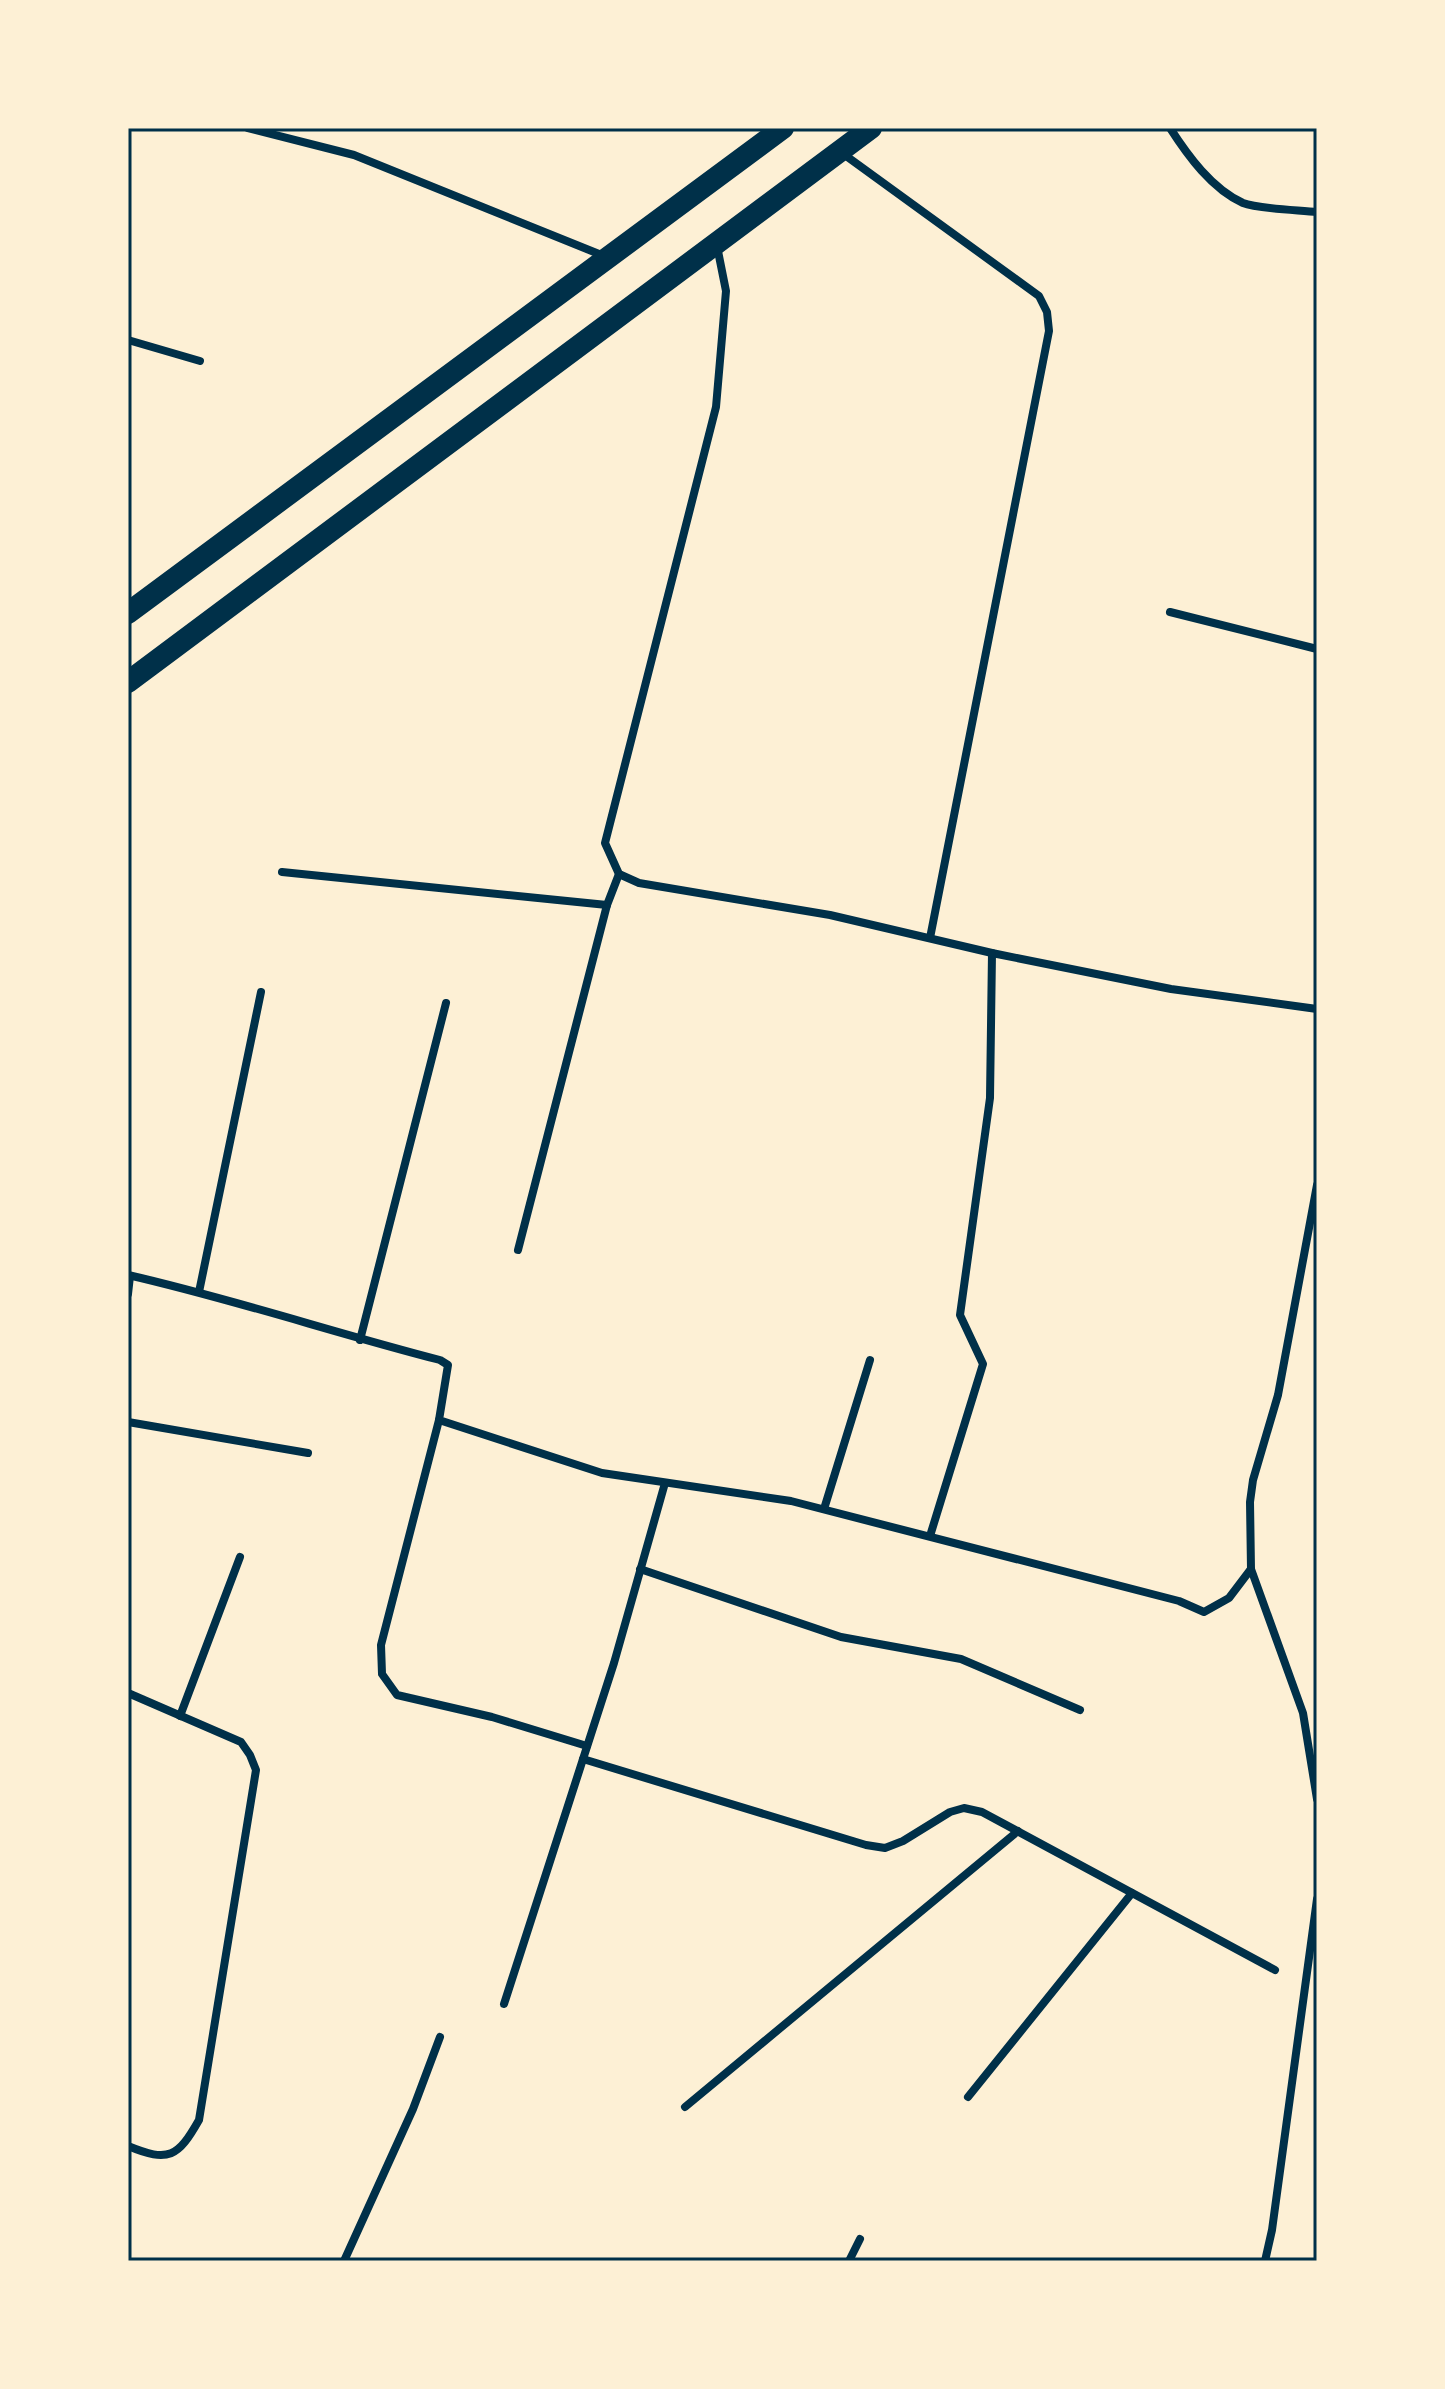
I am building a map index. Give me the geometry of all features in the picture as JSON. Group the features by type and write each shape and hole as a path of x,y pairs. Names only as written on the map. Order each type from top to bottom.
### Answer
{"highway":[{"path":"128,613 783,128"},
{"path":"131,674 871,128"}],"street":[{"path":"248,128 354,155 609,258"},
{"path":"1170,128 1214,183 1244,204 1317,212"},
{"path":"840,151 1039,296 1047,312 1049,331 930,938"},
{"path":"716,241 726,291 716,407 605,843 619,874 639,883 830,915 992,953 1171,989 1317,1009"},
{"path":"128,340 200,361"},
{"path":"1170,612 1317,649"},
{"path":"282,872 607,905"},
{"path":"518,1250 607,905 619,874"},
{"path":"930,1536 983,1364 960,1315 990,1098 992,953"},
{"path":"199,1292 261,992"},
{"path":"360,1340 446,1003"},
{"path":"1317,1185 1278,1395 1253,1480 1250,1502 1251,1569 1303,1713 1317,1799"},
{"path":"128,1294 129,1276 199,1292 360,1340 440,1360 448,1365 439,1420 381,1645 382,1674 397,1695 492,1717 587,1746"},
{"path":"824,1509 870,1360"},
{"path":"439,1420 602,1473 791,1501 1179,1601 1204,1612 1229,1598 1251,1569"},
{"path":"128,1422 308,1453"},
{"path":"504,2004 583,1759 665,1483"},
{"path":"180,1716 240,1557"},
{"path":"640,1569 841,1637 961,1659 1080,1710"},
{"path":"128,1693 241,1742 256,1770 199,2120 188,2139 173,2154 152,2156 128,2146"},
{"path":"583,1759 866,1845 885,1848 903,1841 950,1812 964,1808 982,1812 1275,1970"},
{"path":"685,2107 1018,1831"},
{"path":"968,2097 1132,1893"},
{"path":"1265,2261 1272,2230 1317,1899"},
{"path":"344,2261 413,2109 440,2037"},
{"path":"849,2261 860,2239"}]}
